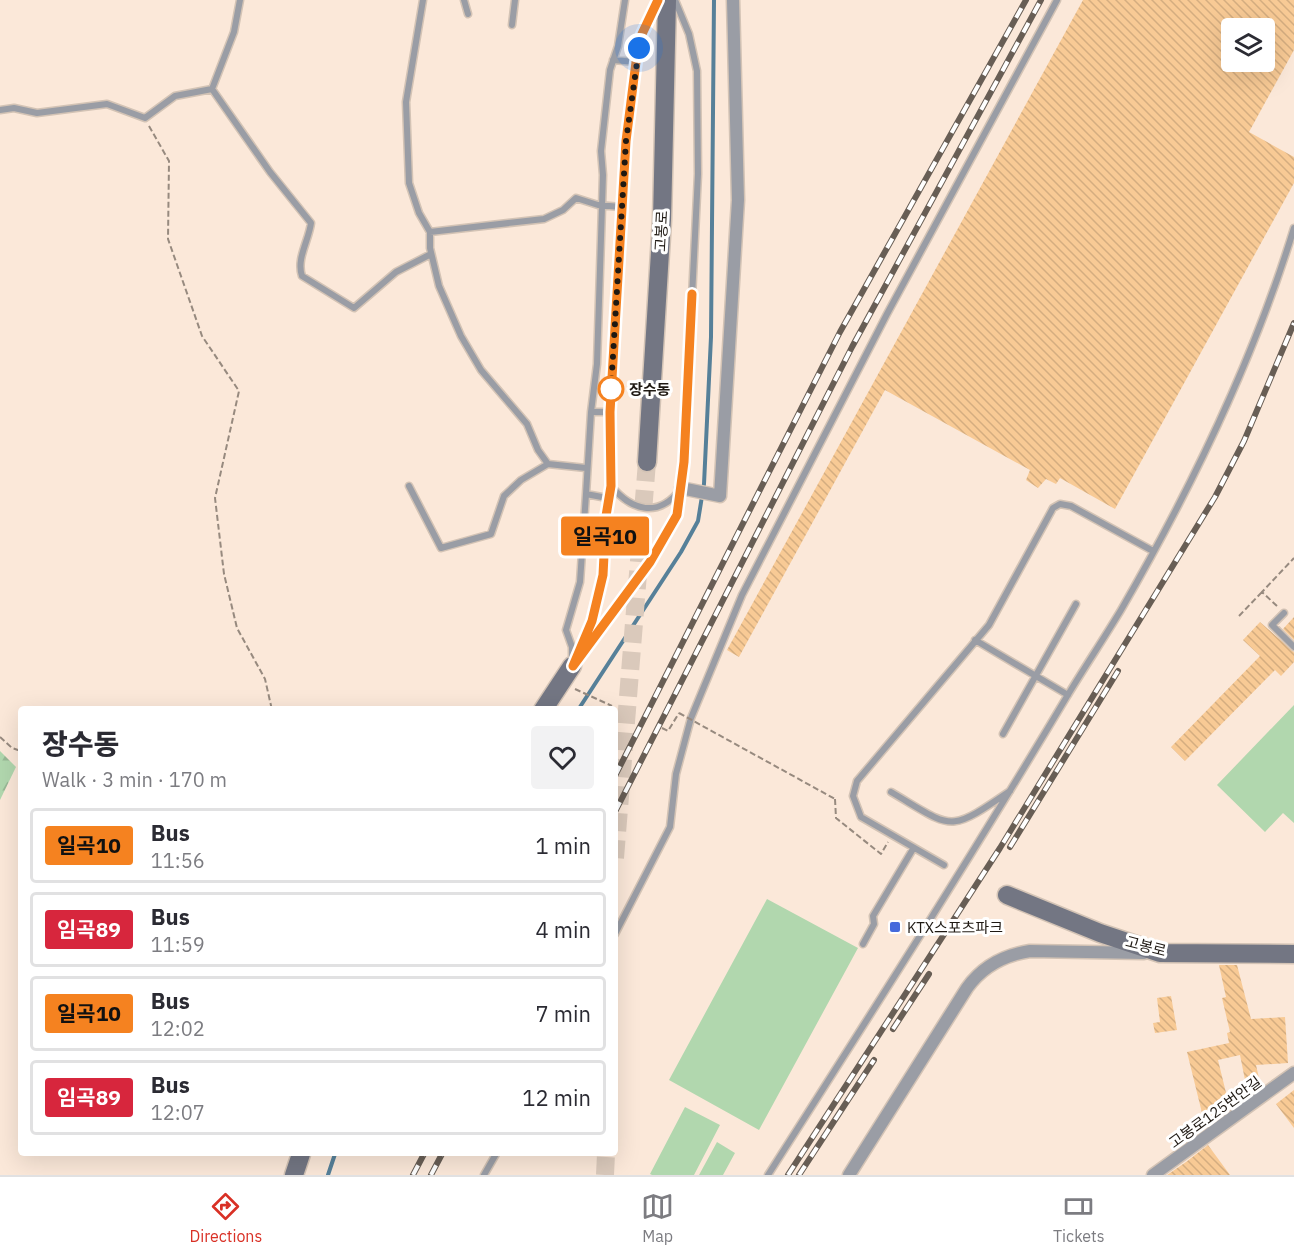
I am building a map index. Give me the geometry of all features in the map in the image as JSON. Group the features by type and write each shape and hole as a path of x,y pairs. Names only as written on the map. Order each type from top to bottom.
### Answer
{"main road":[{"name":"고봉로","path":"646,462 662,220 667,0"},
{"path":"546,706 573,666"},
{"name":"고봉로","path":"1007,895 1100,933 1161,953 1294,954"},
{"path":"294,1175 300,1156"}],"street":[{"path":"685,489 720,496 738,200 733,0"},
{"path":"849,1175 967,988 986,968 1016,953 1030,951 1161,953"},
{"name":"고봉로125번안길","path":"1153,1175 1294,1073"}],"lane":[{"path":"212,89 234,32 240,0"},
{"path":"423,0 406,102 405,145 409,183 419,213 430,232 431,254 439,286 461,336 481,370 528,424 538,450 548,464"},
{"path":"464,0 468,14"},
{"path":"512,25 515,0"},
{"path":"573,666 572,646 566,630 580,582 586,468 597,364 603,205 601,151 613,60 625,0"},
{"path":"573,666 592,621 600,592 607,498 611,486 610,412 621,207 636,62 642,34 658,0"},
{"path":"573,666 665,540 677,515 685,489 698,186 698,82 689,34 675,0"},
{"path":"618,928 670,827 676,774 691,718 742,595 887,314 1057,0"},
{"path":"613,60 636,62"},
{"path":"0,110 14,108 37,113 106,104 145,118 175,96 212,89"},
{"path":"212,89 270,172 311,223 300,270 309,281 354,308 402,268 431,254"},
{"path":"430,232 544,219 563,210 576,198 621,207"},
{"path":"768,1175 1012,789 1121,609 1197,471 1247,359 1277,283 1294,228"},
{"path":"591,412 610,412"},
{"path":"409,486 441,548 491,534 504,496 521,480 548,464 586,468"},
{"path":"611,486 622,499 634,506 654,508 685,489"},
{"path":"586,494 607,498"},
{"path":"944,865 861,817 853,796 857,781 989,625 1053,508 1060,504 1071,506 1153,551"},
{"path":"1003,734 1076,604"},
{"path":"1284,613 1272,625 1294,647"},
{"path":"975,640 1068,695"},
{"path":"891,792 946,824 964,821 1012,789"},
{"path":"863,944 874,924 873,916 913,849"},
{"path":"484,1175 495,1156"}],"path":[{"path":"145,118 169,161 168,239 202,336 239,391 215,498 224,574 237,628 265,679 271,706"},
{"path":"1239,616 1294,558"},
{"path":"1262,592 1284,613"},
{"path":"580,691 612,706"},
{"path":"662,728 668,730 679,713 836,799 836,818 881,854 892,837"},
{"path":"0,737 12,748 18,750"}],"green space":[{"path":"1294,705 1294,823 1283,813 1265,832 1217,785"},
{"path":"0,751 16,767 0,800"},
{"path":"767,899 858,948 759,1130 669,1080"},
{"path":"685,1107 720,1125 694,1175 650,1174"},
{"path":"717,1142 735,1153 723,1175 699,1175"}],"building":[{"path":"1083,0 1294,0 1294,50 1249,132 1294,157 1294,183 1115,509 1060,478 1056,484 1046,479 1038,488 1026,480 1030,470 885,390 739,657 727,650"},
{"path":"1294,617 1294,640 1283,629"},
{"path":"1260,622 1294,652 1294,662 1281,676 1275,670 1185,761 1171,747 1260,656 1243,640"},
{"path":"1219,965 1237,965 1251,1019 1285,1017 1288,1063 1256,1065 1261,1087 1247,1090 1240,1055 1218,1060 1230,1109 1203,1117 1187,1052 1229,1043 1227,1033 1230,1032 1222,998 1226,997"},
{"path":"1171,996 1177,1030 1155,1033 1153,1023 1160,1022 1157,998"},
{"path":"1294,1090 1294,1128 1276,1104"},
{"path":"1208,1145 1230,1175 1167,1175 1186,1162"}],"waterway":[{"path":"581,706 681,552 698,521 704,484 711,337 714,0"},
{"path":"328,1175 334,1156"}],"tunnel":[{"path":"618,821 647,462"},
{"path":"605,1175 606,1156"}],"railway":[{"path":"618,770 840,332 1026,0"},
{"path":"618,806 852,347 1041,0"},
{"path":"788,1175 1000,848 1215,497 1244,441 1294,323"},
{"path":"1010,847 1118,671"},
{"path":"893,1029 929,974"},
{"path":"799,1175 874,1060"},
{"path":"413,1175 423,1156"},
{"path":"431,1175 441,1156"}],"bus line":[{"name":"일곡10","path":"658,0 642,34 634,75 626,141 610,412 609,473 611,486 607,498 603,575 597,606 573,666 650,562 665,540 677,515 684,462 692,294"}],"place":[{"name":"장수동","path":"611,389"},
{"name":"KTX스포츠파크","path":"895,927"}],"route":[{"path":"611,389 626,141 639,48"}]}
